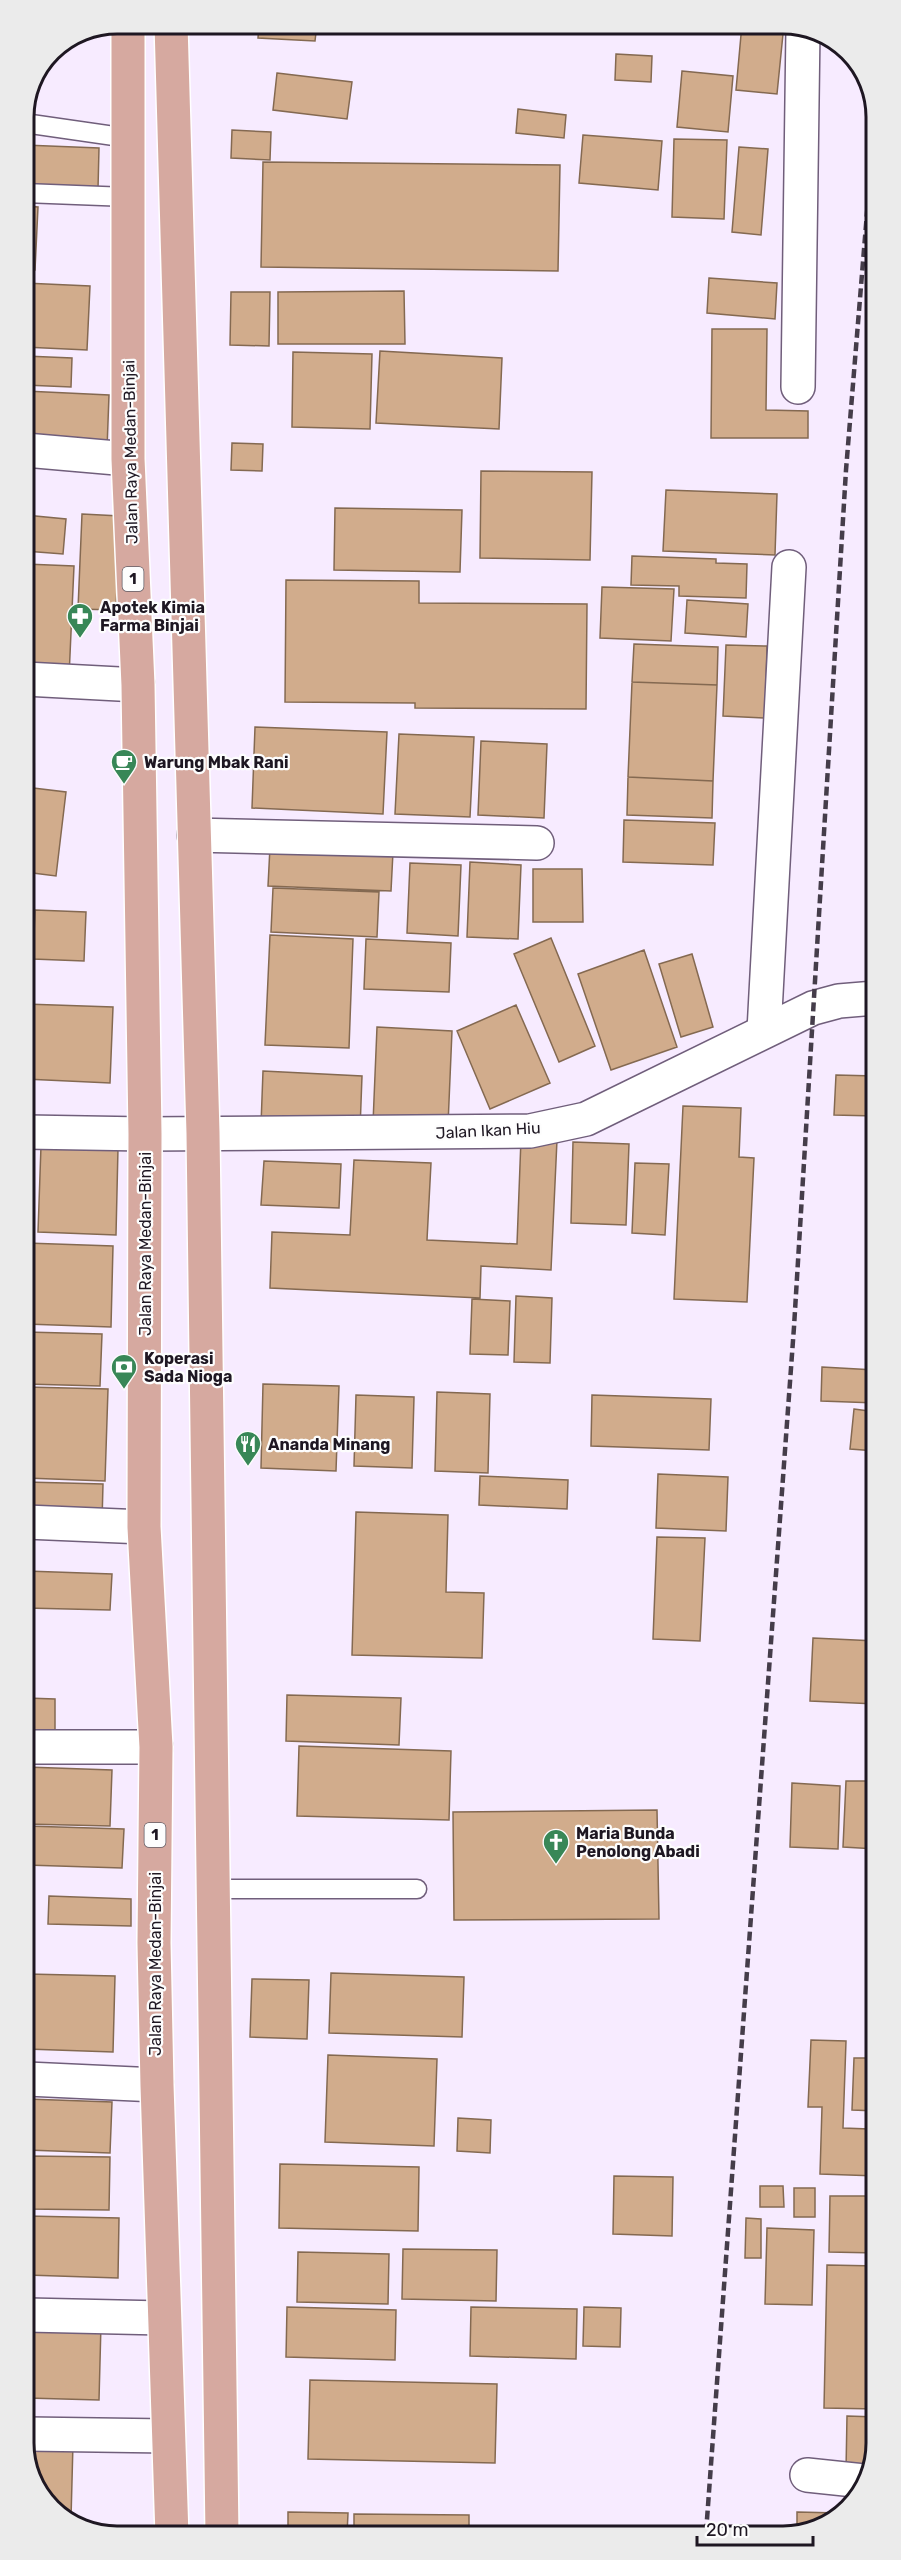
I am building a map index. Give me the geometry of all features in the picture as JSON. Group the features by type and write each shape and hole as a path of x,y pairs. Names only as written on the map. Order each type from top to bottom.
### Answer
{"main road":[{"name":"Jalan Raya Medan-Binjai","path":"128,34 129,459 138,685 145,1134 144,1527 156,1748 154,1943 163,2318 172,2525"},
{"path":"171,34 203,1133 222,2525"}],"street":[{"path":"798,387 803,37"},
{"path":"35,451 129,459"},
{"path":"764,1031 789,567"},
{"path":"35,680 138,685"},
{"path":"194,835 537,843"},
{"name":"Jalan Ikan Hiu","path":"35,1132 145,1134 530,1131 586,1119 813,1008 839,1001 866,999"},
{"path":"34,1522 144,1527"},
{"path":"34,1747 156,1748"},
{"path":"34,2079 157,2085"},
{"path":"34,2315 163,2318"},
{"path":"34,2434 168,2436"},
{"path":"807,2475 857,2480"}],"lane":[{"path":"35,125 128,138"},
{"path":"35,194 128,198"},
{"path":"213,1889 417,1888"}],"building":[{"path":"258,34 316,34 315,41 258,38"},
{"path":"741,35 783,35 777,94 736,90"},
{"path":"616,54 652,56 651,82 615,80"},
{"path":"682,71 733,76 728,132 677,127"},
{"path":"277,73 352,82 347,119 273,110"},
{"path":"518,109 566,115 564,138 516,133"},
{"path":"232,130 271,132 270,160 231,158"},
{"path":"583,135 662,141 658,190 579,183"},
{"path":"674,139 727,140 724,219 672,217"},
{"path":"35,145 99,148 98,189 35,186"},
{"path":"739,147 768,149 761,235 732,232"},
{"path":"263,162 560,165 558,271 261,267"},
{"path":"35,207 38,207 35,270"},
{"path":"709,278 777,283 775,319 707,313"},
{"path":"35,283 90,286 87,350 35,348"},
{"path":"404,291 405,344 278,344 278,292"},
{"path":"231,292 270,292 269,346 230,345"},
{"path":"712,329 767,329 766,410 808,411 808,438 711,438"},
{"path":"380,351 502,358 499,429 376,423"},
{"path":"293,352 372,354 370,429 292,427"},
{"path":"35,356 72,358 71,387 35,385"},
{"path":"35,391 109,395 107,449 35,446"},
{"path":"232,443 263,444 262,471 231,470"},
{"path":"481,471 592,472 590,560 480,558"},
{"path":"666,490 777,494 775,555 663,551"},
{"path":"335,508 462,510 460,572 334,570"},
{"path":"82,514 120,516 116,610 78,609"},
{"path":"35,516 66,519 63,554 35,552"},
{"path":"632,556 716,559 716,563 747,564 746,598 679,596 679,586 631,585"},
{"path":"35,564 74,566 69,677 35,675"},
{"path":"286,580 419,581 419,603 587,604 586,709 415,708 415,703 285,702"},
{"path":"602,587 674,589 671,641 600,638"},
{"path":"687,600 748,604 746,637 685,633"},
{"path":"634,644 718,647 717,685 632,682"},
{"path":"726,645 767,646 765,718 723,716"},
{"path":"632,682 717,685 713,781 628,777"},
{"path":"255,727 387,732 383,814 252,808"},
{"path":"399,734 474,737 470,817 395,814"},
{"path":"481,741 547,744 544,818 478,815"},
{"path":"628,777 713,781 712,818 627,815"},
{"path":"35,788 66,792 56,876 35,873"},
{"path":"624,820 715,823 713,865 623,862"},
{"path":"270,847 393,852 391,891 268,886"},
{"path":"470,862 521,865 518,939 467,937"},
{"path":"410,863 461,865 458,936 407,933"},
{"path":"533,869 582,869 583,922 533,922"},
{"path":"273,888 379,892 377,937 271,932"},
{"path":"35,910 86,912 84,961 35,959"},
{"path":"270,935 353,939 349,1048 265,1045"},
{"path":"551,938 595,1046 559,1062 514,954"},
{"path":"366,939 451,943 449,992 364,989"},
{"path":"644,950 677,1047 611,1070 578,974"},
{"path":"692,954 713,1027 681,1037 659,964"},
{"path":"35,1004 113,1007 110,1083 35,1079"},
{"path":"516,1005 550,1083 490,1109 457,1031"},
{"path":"377,1027 452,1031 448,1125 373,1123"},
{"path":"263,1071 362,1076 360,1130 261,1125"},
{"path":"836,1075 866,1076 866,1116 834,1115"},
{"path":"683,1106 741,1108 739,1157 754,1158 747,1302 674,1299"},
{"path":"521,1139 557,1140 551,1270 481,1266 480,1298 270,1288 272,1232 350,1235 354,1160 431,1163 427,1240 517,1244"},
{"path":"573,1142 629,1144 626,1225 571,1223"},
{"path":"41,1146 118,1148 116,1235 38,1232"},
{"path":"264,1161 341,1164 339,1208 261,1205"},
{"path":"635,1163 669,1164 665,1235 632,1233"},
{"path":"35,1243 113,1246 111,1327 34,1324"},
{"path":"516,1296 552,1298 550,1363 514,1362"},
{"path":"472,1299 510,1301 508,1355 470,1354"},
{"path":"34,1332 102,1334 100,1386 34,1384"},
{"path":"822,1367 866,1369 866,1403 821,1401"},
{"path":"263,1384 339,1386 336,1471 261,1468"},
{"path":"34,1387 108,1389 105,1481 34,1478"},
{"path":"437,1392 490,1394 488,1473 435,1471"},
{"path":"356,1395 414,1397 412,1468 354,1466"},
{"path":"592,1395 711,1399 709,1450 591,1446"},
{"path":"854,1409 866,1411 866,1450 850,1449"},
{"path":"658,1474 728,1477 726,1531 656,1528"},
{"path":"480,1476 568,1480 567,1509 479,1505"},
{"path":"34,1482 103,1484 102,1522 34,1520"},
{"path":"356,1512 448,1515 446,1592 484,1593 482,1658 352,1655"},
{"path":"657,1537 705,1538 700,1641 653,1639"},
{"path":"34,1571 112,1574 110,1610 34,1608"},
{"path":"813,1638 866,1641 866,1704 810,1701"},
{"path":"287,1695 401,1698 399,1745 286,1741"},
{"path":"34,1698 55,1699 55,1739 34,1738"},
{"path":"299,1746 451,1751 449,1820 297,1816"},
{"path":"34,1767 112,1770 110,1826 34,1824"},
{"path":"846,1781 866,1781 866,1848 843,1847"},
{"path":"792,1783 840,1786 838,1849 790,1847"},
{"name":"Maria Bunda Penolong Abadi","path":"657,1810 659,1919 454,1920 453,1812"},
{"path":"34,1826 124,1829 122,1868 34,1865"},
{"path":"49,1896 131,1899 131,1926 48,1924"},
{"path":"331,1973 464,1977 462,2037 329,2033"},
{"path":"34,1974 115,1976 113,2052 34,2049"},
{"path":"252,1979 309,1980 307,2039 250,2037"},
{"path":"811,2040 846,2041 843,2128 866,2129 866,2176 820,2174 822,2107 808,2107"},
{"path":"328,2055 437,2059 434,2146 325,2142"},
{"path":"854,2058 866,2058 866,2111 852,2110"},
{"path":"34,2099 112,2102 110,2153 34,2150"},
{"path":"458,2118 491,2120 490,2153 457,2151"},
{"path":"34,2156 110,2157 109,2210 34,2209"},
{"path":"280,2164 419,2167 418,2231 279,2228"},
{"path":"614,2176 673,2177 672,2236 613,2234"},
{"path":"760,2186 783,2186 784,2207 760,2207"},
{"path":"794,2188 815,2188 815,2217 794,2217"},
{"path":"830,2196 866,2196 866,2253 829,2252"},
{"path":"34,2216 119,2218 118,2278 34,2275"},
{"path":"746,2218 761,2219 761,2258 745,2258"},
{"path":"767,2228 814,2230 812,2305 765,2304"},
{"path":"403,2249 497,2250 496,2301 402,2299"},
{"path":"298,2252 389,2254 388,2304 297,2302"},
{"path":"827,2265 866,2266 866,2409 824,2408"},
{"path":"287,2307 396,2310 395,2360 286,2357"},
{"path":"471,2307 577,2309 576,2359 470,2356"},
{"path":"584,2307 621,2308 620,2347 583,2346"},
{"path":"34,2322 101,2324 99,2400 34,2398"},
{"path":"310,2380 497,2384 495,2463 308,2459"},
{"path":"847,2416 866,2417 866,2453 862,2469 846,2470"},
{"path":"34,2442 73,2443 71,2511 49,2489 37,2464"},
{"path":"288,2512 348,2513 347,2525 288,2525"},
{"path":"797,2512 827,2513 805,2523 797,2524"},
{"path":"354,2514 469,2515 469,2526 354,2525"}],"railway":[{"path":"707,2526 794,1327 846,470 866,225"}],"place":[{"name":"Apotek Kimia Farma Binjai","path":"80,639"},
{"name":"Warung Mbak Rani","path":"124,785"},
{"name":"Koperasi Sada Nioga","path":"124,1390"},
{"name":"Ananda Minang","path":"248,1467"},
{"name":"Maria Bunda Penolong Abadi","path":"556,1865"}]}
